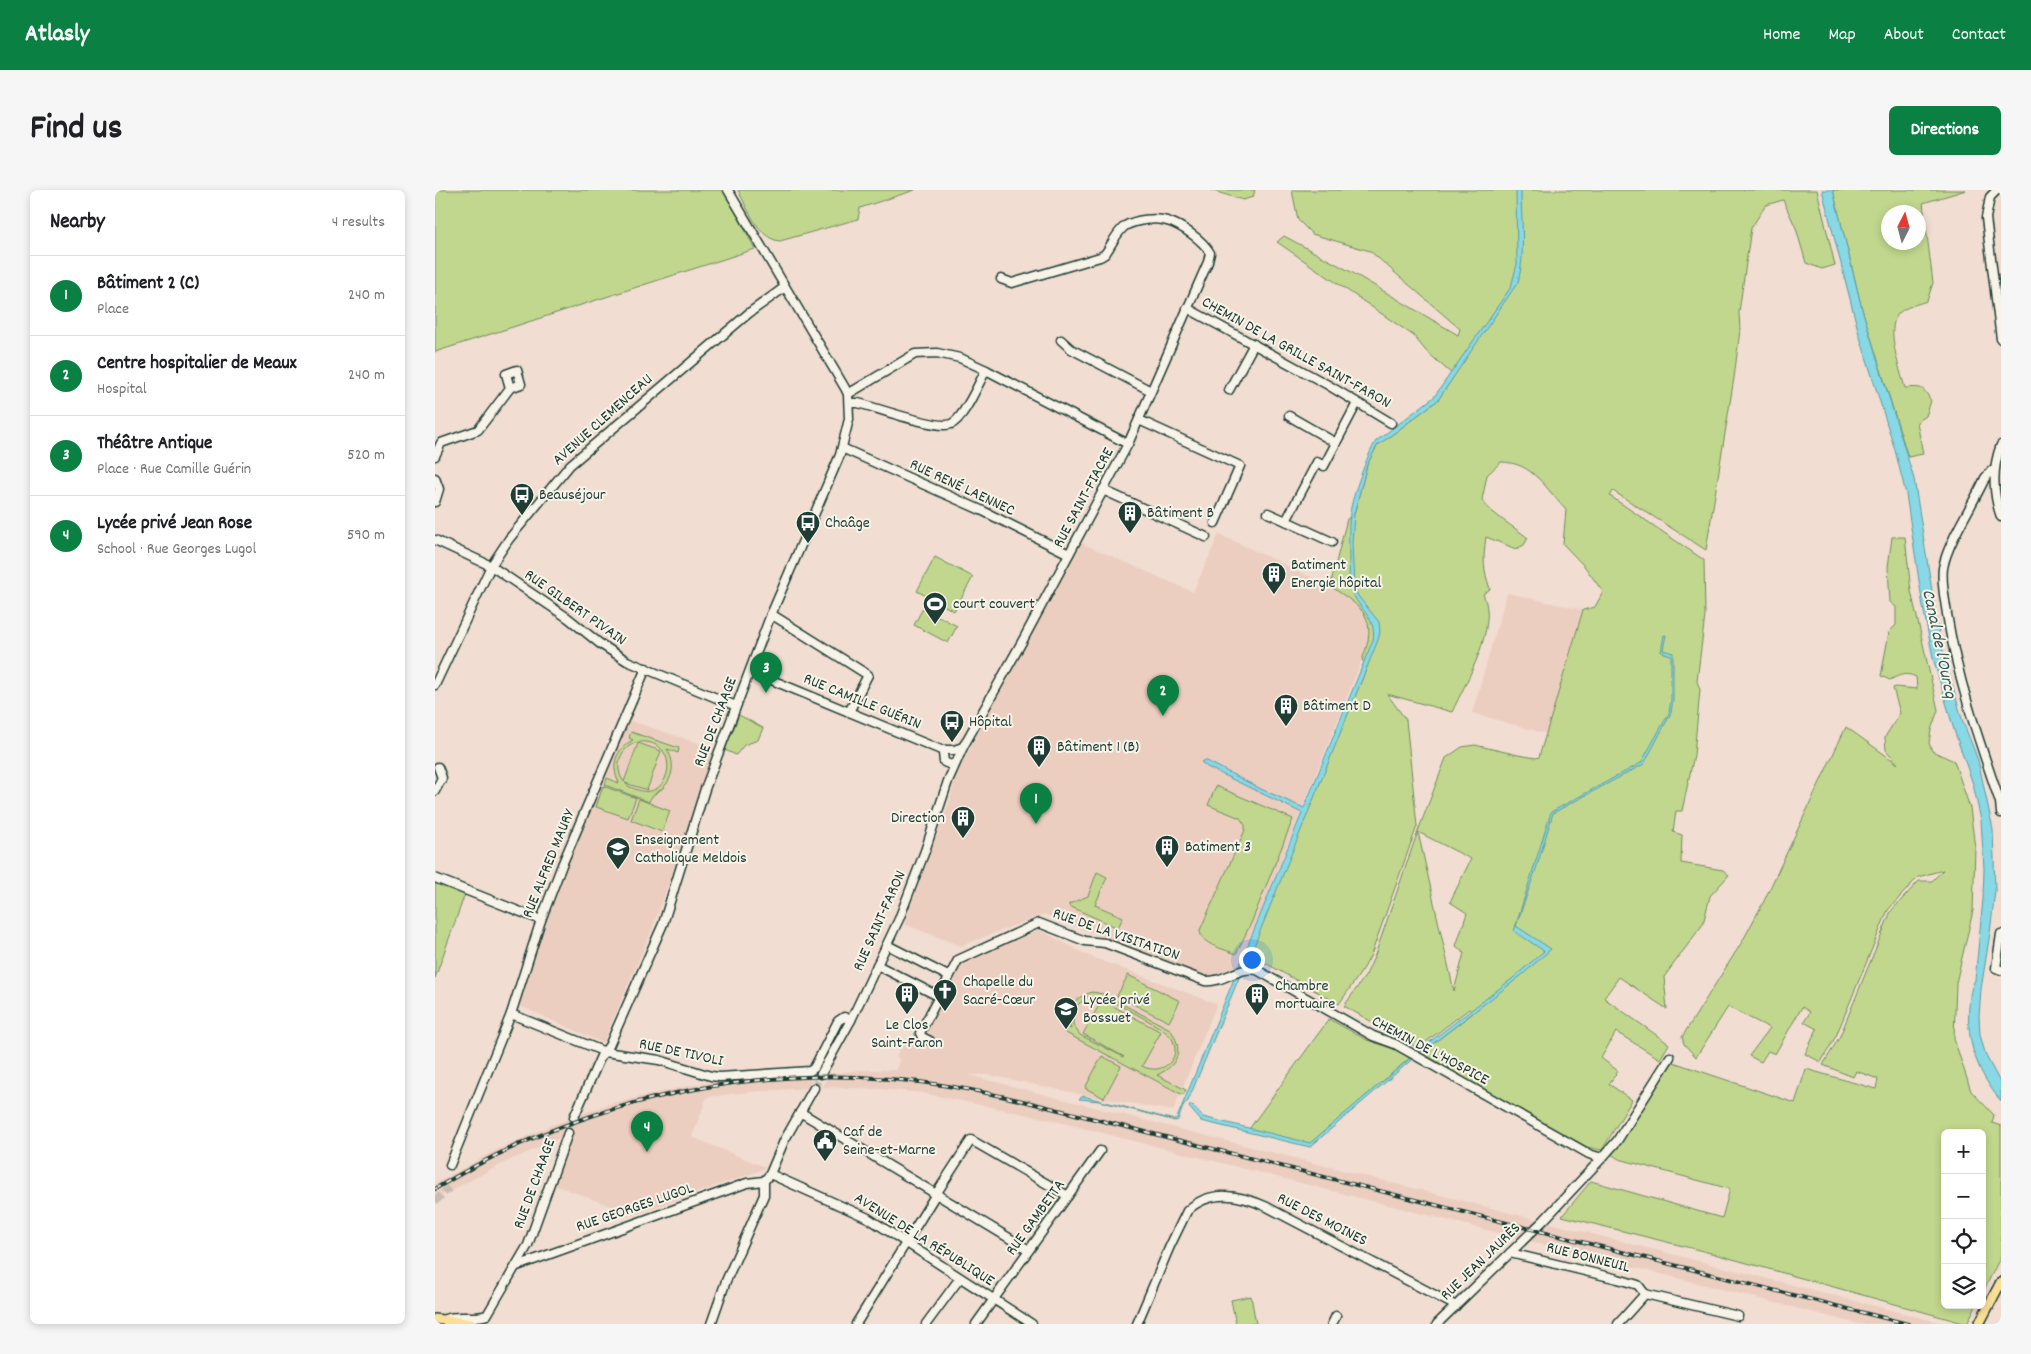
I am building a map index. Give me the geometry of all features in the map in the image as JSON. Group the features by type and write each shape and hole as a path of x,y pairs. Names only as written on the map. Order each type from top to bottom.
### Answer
{"main road":[{"path":"1979,1324 2001,1282"},
{"path":"439,1320 472,1324"}],"street":[{"name":"RUE DE CHAAGE","path":"574,1117 593,1072 605,1052 663,924 705,789 771,614 842,448 849,419 848,394 728,190"},
{"path":"1997,190 1990,197 1986,218 2001,339"},
{"name":"RUE SAINT-FIACRE","path":"957,760 1128,444 1208,262 1209,253 1204,246 1179,226 1165,220 1133,222 1127,226 1105,254 1100,257 1012,283 1001,279"},
{"name":"AVENUE CLEMENCEAU","path":"435,685 491,566 509,539 570,465 742,319 785,287"},
{"name":"CHEMIN DE LA GRILLE SAINT-FARON","path":"1187,308 1329,385 1391,423"},
{"path":"1061,340 1071,349 1151,391"},
{"path":"1229,390 1254,344"},
{"path":"848,394 921,352 937,352 955,356 986,370 1128,444"},
{"path":"849,403 857,403 936,425 951,424 961,416 986,370"},
{"path":"435,456 441,443 478,430 510,388"},
{"path":"1286,520 1317,462 1324,466 1357,403"},
{"path":"1289,416 1336,443"},
{"path":"1139,420 1240,466 1215,523"},
{"path":"2001,445 1994,471 1995,496 2001,517"},
{"name":"RUE RENÉ LAENNEC","path":"842,448 983,511 1069,554"},
{"path":"1994,471 1991,471 1985,478 1951,545 1945,560 1943,582 1953,648 1977,734 2000,802 2001,813"},
{"path":"435,478 439,489 435,502"},
{"path":"1103,490 1206,537"},
{"path":"1267,513 1333,542"},
{"name":"RUE GILBERT PIVAIN","path":"435,540 491,566 567,618 615,654 646,668"},
{"path":"771,614 868,675 849,712"},
{"path":"646,668 737,706"},
{"name":"RUE ALFRED MAURY","path":"450,1165 511,1014 541,920 568,848 646,668"},
{"name":"RUE CAMILLE GUÉRIN","path":"750,671 936,748 947,756"},
{"path":"947,756 963,746"},
{"path":"947,756 957,760 951,765 947,756"},
{"path":"947,756 951,774"},
{"name":"RUE SAINT-FARON","path":"821,1074 851,1020 887,945 914,881 957,760"},
{"path":"435,791 442,778 438,767"},
{"path":"435,878 541,920"},
{"name":"RUE DE LA VISITATION","path":"930,1041 922,1037 920,1033 957,960 1039,923 1085,941 1105,943 1205,981 1220,980 1246,970"},
{"path":"1998,969 2001,934"},
{"path":"887,945 949,976"},
{"path":"877,965 938,996"},
{"name":"CHEMIN DE L'HOSPICE","path":"1246,970 1257,970 1373,1036 1395,1044 1589,1154 1602,1158"},
{"name":"RUE DE TIVOLI","path":"511,1014 605,1052 659,1060 720,1077 807,1072 814,1068 840,1019 844,1017 851,1020"},
{"name":"RUE JEAN JAURÈS","path":"1437,1324 1544,1220 1617,1141 1670,1057"},
{"path":"711,1324 763,1195 764,1181 770,1174 783,1141 814,1088"},
{"path":"800,1112 1029,1250"},
{"name":"RUE DE CHAAGE","path":"439,1320 451,1317 479,1318 487,1315 529,1245 568,1132"},
{"path":"856,1324 971,1140 1068,1196"},
{"name":"RUE GAMBETTA","path":"975,1324 1100,1151"},
{"name":"AVENUE DE LA RÉPUBLIQUE","path":"770,1174 857,1212 1032,1324"},
{"name":"RUE GEORGES LUGOL","path":"517,1266 747,1183 764,1181"},
{"name":"RUE DES MOINES","path":"1137,1324 1184,1216 1192,1206 1211,1198 1230,1195 1249,1199 1456,1306"},
{"name":"RUE DE CHAAGE","path":"529,1245 534,1251 546,1255"},
{"name":"RUE BONNEUIL","path":"1511,1253 1638,1285 1645,1294 1619,1324"},
{"path":"925,1324 959,1278"},
{"path":"1645,1294 1738,1316"},
{"path":"1331,1324 1336,1316"}],"shaded area":[{"path":"1219,534 1330,586 1358,605 1367,617 1369,634 1367,647 1238,969 1209,979 1044,914 961,946 904,924 949,803 957,773 1079,542 1193,592"},
{"path":"1507,593 1583,610 1547,734 1472,713"},
{"name":"Enseignement Catholique Meldois","path":"628,720 716,749 653,927 603,1043 518,1005 547,906"},
{"path":"1040,930 1089,956 1217,1004 1173,1111 989,1075 968,1075 1946,1324 1859,1324 1043,1118 923,1093 822,1087 829,1074 860,1070 896,1070 900,1060 896,1056 903,1043 908,1046 912,1038 923,1043 926,1036 924,1031 960,964"},
{"path":"816,1074 808,1088 707,1097 692,1137 765,1167 762,1170 627,1217 624,1211 555,1185 573,1132 504,1163 435,1199 435,1184 498,1149 552,1125 609,1104 683,1087 724,1080"}],"green space":[{"path":"435,190 724,190 755,249 435,352"},
{"path":"738,190 915,190 860,208 858,219 780,241 765,235 759,228"},
{"path":"1210,190 1255,190 1253,197 1243,200"},
{"path":"1292,190 1817,190 1835,265 1822,269 1806,263 1796,228 1783,200 1766,205 1751,228 1739,312 1740,330 1734,378 1706,550 1613,491 1610,496 1704,560 1705,616 1697,681 1700,690 1694,755 1682,811 1676,811 1673,832 1682,835 1681,863 1723,870 1729,875 1710,896 1703,924 1664,977 1667,1009 1619,977 1604,998 1669,1044 1660,1059 1616,1032 1601,1058 1618,1071 1609,1084 1632,1100 1602,1150 1587,1147 1456,1074 1422,1052 1473,1013 1469,1009 1418,1048 1344,1006 1366,975 1375,955 1418,831 1446,758 1462,747 1475,745 1518,755 1539,757 1583,610 1595,607 1603,592 1585,567 1563,544 1566,510 1538,478 1522,467 1512,463 1501,462 1487,475 1482,500 1497,515 1528,538 1524,545 1516,549 1486,537 1484,563 1490,589 1483,594 1487,607 1487,622 1479,654 1452,712 1387,694 1406,720 1417,826 1371,955 1364,968 1339,1004 1249,954 1367,667 1362,660 1369,633 1365,615 1351,601 1330,586 1347,519 1354,514 1367,465 1377,446 1438,400 1454,376 1425,350 1414,336 1277,242 1284,236 1353,273 1458,335 1460,329 1370,251 1312,234 1298,220","holes":["1418,832 1471,859 1450,902 1467,913 1456,946 1464,953 1454,991"]},
{"path":"1833,190 1966,190 1923,203 1923,205 1881,205 1881,250 1926,250 1926,227 1933,283 1927,301 1904,309 1894,321 1893,339 1905,388 1921,388 1926,392 1931,401 1926,416 1917,422 1923,454 1908,457 1862,309"},
{"path":"1892,537 1905,537 1911,591 1938,710 1929,743 1932,751 1954,761 1970,808 1975,848 1973,911 1956,983 1954,1039 1971,1091 1994,1115 1992,1123 2001,1126 2001,1256 1986,1286 1986,1129 1941,1129 1941,1309 1974,1309 1967,1324 1711,1253 1562,1216 1591,1181 1722,1218 1730,1189 1619,1159 1611,1154 1673,1062 1795,1103 1806,1069 1876,1089 1878,1079 1856,1071 1853,1077 1823,1065 1840,1036 1891,911 1919,881 1932,881 1943,870 1918,877 1888,910 1836,1036 1821,1062 1805,1054 1817,1029 1804,1022 1810,1012 1802,1007 1775,1054 1768,1051 1761,1062 1749,1056 1770,1028 1728,1007 1696,1057 1684,1044 1682,1037 1742,942 1764,901 1846,727 1898,764 1886,750 1885,737 1900,713 1893,688 1917,689 1916,677 1912,675 1903,675 1890,680 1881,676 1889,632 1896,625 1896,607 1890,602 1888,567"},
{"path":"935,557 973,577 954,611 917,591"},
{"name":"court couvert","path":"923,608 957,626 948,643 914,625"},
{"path":"739,715 763,728 758,740 744,745 736,755 725,750"},
{"path":"631,732 679,748 678,753 667,749 672,764 671,774 667,784 653,795 649,802 605,785 607,778 619,783 615,770 616,758 622,748 633,740 629,738","holes":["638,742 652,743 662,750 667,759 668,769 665,779 659,787 650,791 638,790 625,783 647,790 661,751 638,743 624,782 619,770 620,758 627,748"]},
{"path":"603,786 636,798 628,818 596,807"},
{"path":"1216,786 1293,819 1252,921 1236,954 1208,943 1201,935 1200,930 1245,830 1245,825 1240,818 1208,805"},
{"path":"639,799 670,811 662,832 631,820"},
{"path":"1097,872 1107,877 1095,905 1123,917 1118,928 1069,906 1069,904 1088,896"},
{"path":"435,882 465,894 435,978"},
{"path":"1128,975 1180,1001 1169,1022 1117,996"},
{"path":"1092,992 1103,994 1170,1029 1177,1043 1177,1056 1170,1066 1157,1075 1186,1090 1183,1095 1064,1032 1067,1027 1071,1029 1069,1010 1071,1005","holes":["1087,997 1099,997 1109,1000 1167,1033 1174,1044 1175,1052 1173,1058 1164,1067 1157,1069 1142,1066 1161,1032 1102,1000 1083,1034 1124,1057 1080,1035 1073,1025 1074,1008"]},
{"path":"1329,1019 1367,1040 1411,1057 1310,1144 1249,1129"},
{"path":"1102,1056 1121,1066 1104,1098 1085,1088"},
{"path":"1251,1296 1256,1324 1236,1324 1231,1300"}],"water":[{"path":"1516,190 1521,190 1522,236 1522,259 1518,282 1438,400 1377,446 1367,465 1354,514 1352,543 1354,587 1358,596 1379,622 1380,632 1378,640 1252,951 1248,956 1188,1101 1184,1104 1178,1120 1175,1121 1099,1101 1079,1099 1083,1096 1174,1120 1177,1118 1302,813 1207,767 1201,762 1205,760 1261,789 1304,808 1373,640 1372,625 1354,596 1350,583 1349,519 1360,476 1376,441 1434,397 1511,287 1517,264"},
{"name":"Canal de l'Ourcq","path":"1822,190 1833,190 1862,309 1914,479 1940,640 1962,719 1978,760 1993,829 1995,890 1979,1016 1980,1035 1986,1056 2001,1084 2001,1101 1980,1069 1969,1033 1969,1007 1975,980 1983,899 1984,869 1981,820 1973,784 1954,730 1933,658 1923,607 1906,494 1895,450 1859,334"},
{"path":"1664,635 1666,635 1663,650 1673,653 1673,700 1671,713 1644,764 1553,813 1516,926 1551,949 1522,975 1422,1052 1419,1050 1513,978 1544,951 1514,931 1551,812 1641,763 1669,713 1671,700 1671,655 1661,652"},
{"path":"1414,1055 1416,1056 1310,1147 1201,1121 1189,1107 1191,1104 1203,1117 1310,1143"}],"tunnel":[{"path":"814,1088 821,1074"},
{"path":"435,1201 449,1188"}],"railway":[{"path":"435,1189 487,1160 541,1135 597,1114 654,1098 712,1086 771,1079 831,1077 890,1079 945,1086 1017,1100 1908,1324"}],"place":[{"name":"Beauséjour","path":"522,516"},
{"name":"Bâtiment B","path":"1130,534"},
{"name":"Chaâge","path":"808,544"},
{"name":"Batiment Energie hôpital","path":"1274,595"},
{"name":"court couvert","path":"935,625"},
{"name":"Théâtre Antique","path":"766,693"},
{"name":"Centre hospitalier de Meaux","path":"1163,716"},
{"name":"Bâtiment D","path":"1286,727"},
{"name":"Hôpital","path":"952,743"},
{"name":"Bâtiment 1 (B)","path":"1039,768"},
{"name":"Bâtiment 2 (C)","path":"1036,824"},
{"name":"Direction","path":"963,839"},
{"name":"Batiment 3","path":"1167,868"},
{"name":"Enseignement Catholique Meldois","path":"618,870"},
{"name":"Chapelle du Sacré-Cœur","path":"945,1012"},
{"name":"Le Clos Saint-Faron","path":"907,1015"},
{"name":"Chambre mortuaire","path":"1257,1016"},
{"name":"Lycée privé Bossuet","path":"1066,1030"},
{"name":"Lycée privé Jean Rose","path":"647,1152"},
{"name":"Caf de Seine-et-Marne","path":"825,1162"}]}
